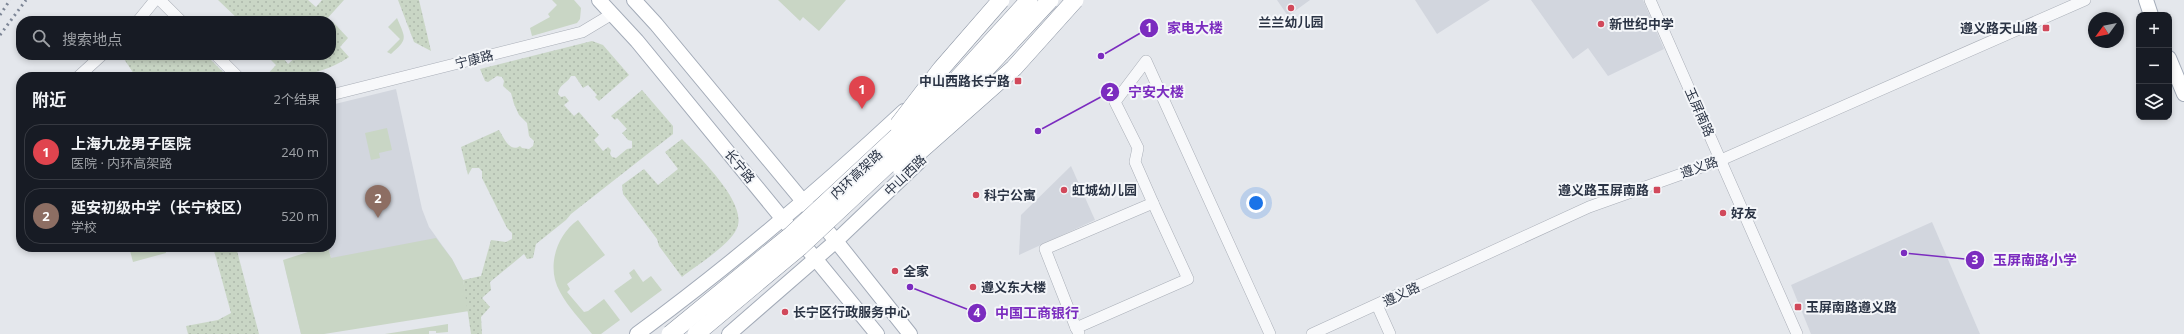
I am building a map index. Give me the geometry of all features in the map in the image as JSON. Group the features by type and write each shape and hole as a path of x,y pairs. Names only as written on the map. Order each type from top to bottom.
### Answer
{"highway":[{"path":"875,157 941,69 1001,0"},
{"name":"内环高架路","path":"670,334 791,236 949,88 1029,0"},
{"name":"内环高架路","path":"696,334 800,247 958,99 1050,0"},
{"path":"800,247 887,180 1014,68 1075,0"}],"main road":[{"name":"长宁路","path":"599,0 784,219 877,334"},
{"name":"长宁路","path":"634,0 656,24 804,202 910,334"},
{"path":"638,334 700,287 784,219 834,176 926,90 1009,0"},
{"name":"中山西路","path":"729,334 817,259 936,145 1065,0"},
{"path":"2146,0 2150,12"},
{"path":"2172,65 2184,94"}],"street":[{"path":"142,16 155,0"},
{"path":"160,0 176,16"},
{"name":"玉屏南路","path":"1650,0 1797,334"},
{"name":"遵义路","path":"1312,334 1589,207 1721,160 2085,0"},
{"name":"宁康路","path":"336,94 582,32 612,14"},
{"path":"83,72 97,60"},
{"path":"221,60 233,72"},
{"path":"1153,204 1045,249 1078,331 1188,279 1135,162 1138,148 1115,102 1146,61 1270,334"},
{"path":"1377,305 1390,334"}],"shaded area":[{"name":"兰兰幼儿园","path":"1277,0 1310,0 1288,16"},
{"path":"1415,0 1490,0 1437,34"},
{"name":"新世纪中学","path":"1531,0 1643,0 1664,49 1608,76 1588,48 1573,59"},
{"path":"396,89 422,209 429,227 452,259 463,280 301,334 285,267 331,258 329,252 336,252 336,104"},
{"name":"虹城幼儿园","path":"1071,166 1095,220 1019,255 1021,215"},
{"path":"1932,222 1980,334 1811,334 1791,285"}],"green space":[{"path":"218,0 308,0 316,7 322,0 344,0 330,16 235,16"},
{"path":"398,0 419,0 431,51 414,42"},
{"path":"552,0 574,0 581,8 580,19 577,23 532,36 530,28 550,17 548,14 557,5"},
{"path":"778,0 846,0 819,31 803,17 800,21"},
{"path":"397,18 404,38 403,42 391,54 387,52 400,39 388,27"},
{"path":"336,25 348,38 340,47 349,57 329,68 316,72 270,72 276,65 271,60 285,60 288,64 292,60 336,60"},
{"path":"592,41 603,45 629,75 599,101 595,97 597,95 588,85 583,88 575,76 571,76 561,86 558,94 561,97 565,96 569,101 564,105 574,116 579,112 599,135 594,140 603,151 608,147 611,150 610,154 612,157 616,158 627,149 632,148 632,141 628,140 622,133 627,129 617,118 615,120 611,116 642,90 673,126 673,134 571,214 566,220 536,244 533,258 527,259 524,254 490,282 491,290 482,298 490,307 481,317 482,334 471,334 463,280 481,276 491,240 506,242 512,239 512,233 507,228 482,178 482,171 479,168 472,168 468,175 461,147 499,130 508,144 513,148 520,146 522,148 529,149 533,146 534,141 529,136 527,123 519,115 511,93 503,86 504,81 502,77 497,76 488,82 485,81 480,69"},
{"path":"125,60 211,60 223,72 133,72"},
{"path":"387,128 392,150 379,153 380,158 371,160 365,133"},
{"path":"682,139 720,180 729,193 735,206 738,218 737,228 728,241 682,277 659,246 657,239 623,194 622,185 644,169 658,185 678,169 665,152"},
{"path":"578,220 605,255 567,284 570,289 567,292 584,312 588,311 604,299 620,320 601,334 592,334 563,298 556,283 554,263 559,243 570,226"},
{"path":"436,238 452,259 463,280 469,311 324,334 301,334 283,260 308,252 329,252 331,258"},
{"path":"130,252 166,252 166,253 133,262"},
{"path":"214,252 237,252 259,334 188,334 186,326 218,320 231,313"},
{"path":"634,269 643,282 651,276 662,290 631,313 614,291 632,278 629,273"},
{"path":"448,324 448,332 436,333 436,331 429,331 429,334 385,334"}],"railway":[{"path":"0,15 10,0"},
{"path":"0,35 26,0"}],"place":[{"name":"兰兰幼儿园","path":"1291,8"},
{"name":"新世纪中学","path":"1601,24"},
{"name":"遵义路天山路","path":"2046,28"},
{"name":"家电大楼","path":"1101,56"},
{"name":"中山西路长宁路","path":"1018,81"},
{"name":"上海九龙男子医院","path":"862,109"},
{"name":"宁安大楼","path":"1038,131"},
{"name":"虹城幼儿园","path":"1064,190"},
{"name":"遵义路玉屏南路","path":"1657,190"},
{"name":"科宁公寓","path":"976,195"},
{"name":"好友","path":"1723,213"},
{"name":"延安初级中学（长宁校区）","path":"378,218"},
{"name":"玉屏南路小学","path":"1904,253"},
{"name":"全家","path":"895,271"},
{"name":"中国工商银行","path":"910,287"},
{"name":"遵义东大楼","path":"973,287"},
{"name":"玉屏南路遵义路","path":"1798,307"},
{"name":"长宁区行政服务中心","path":"785,312"}]}
